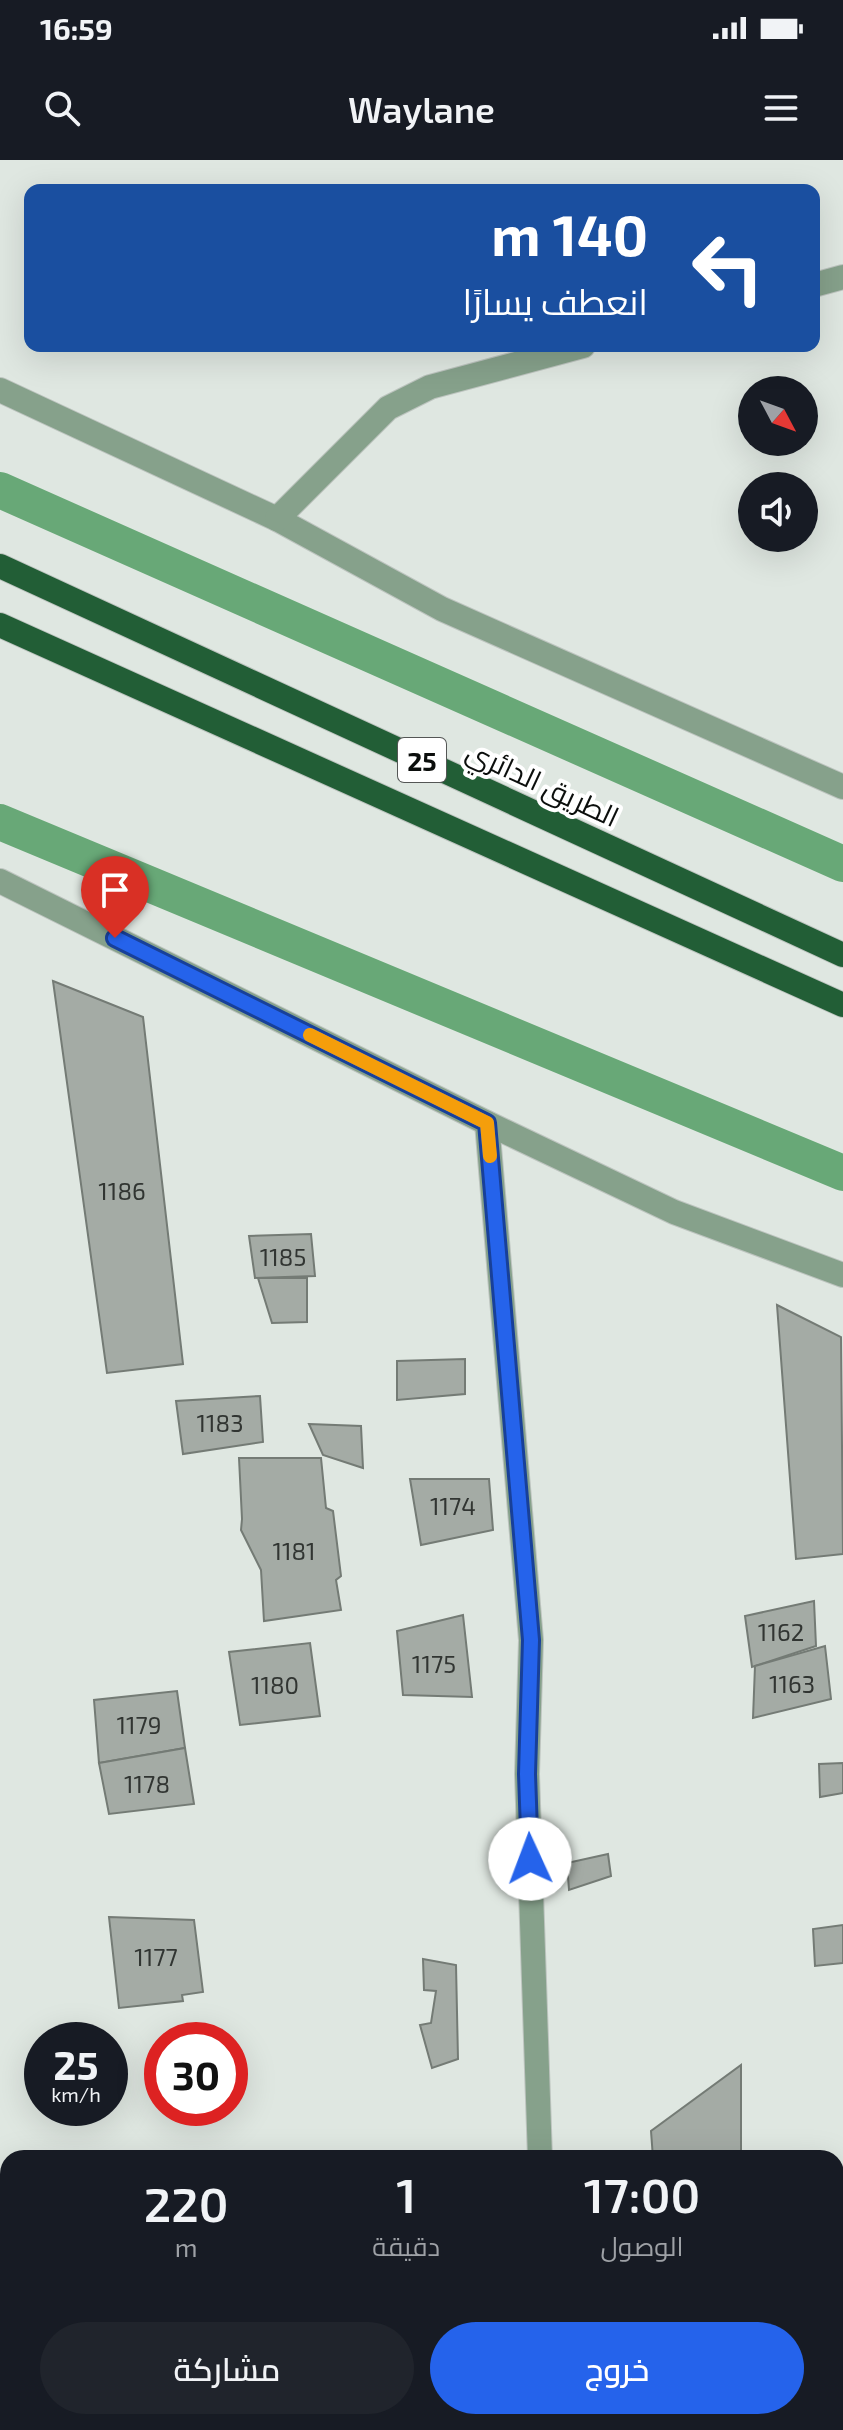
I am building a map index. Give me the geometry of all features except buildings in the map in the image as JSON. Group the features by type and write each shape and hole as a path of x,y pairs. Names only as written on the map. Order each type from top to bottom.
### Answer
{"highway":[{"name":"الطريق الدائري","path":"0,566 843,955"},
{"name":"25","path":"0,625 843,1005"}],"street":[{"path":"820,283 843,277"},
{"path":"277,519 388,408 430,387 561,352"},
{"path":"0,390 277,519 442,609 843,787"},
{"path":"0,881 487,1123 674,1212 843,1275"},
{"path":"487,1123 531,1640 527,1774 540,2150"}],"waterway":[{"path":"0,490 843,864"},
{"path":"0,822 843,1173"}],"slow traffic":[{"path":"310,1035 487,1123 490,1156"}],"route":[{"path":"115,938 487,1123 531,1640 527,1774 530,1859"}]}
